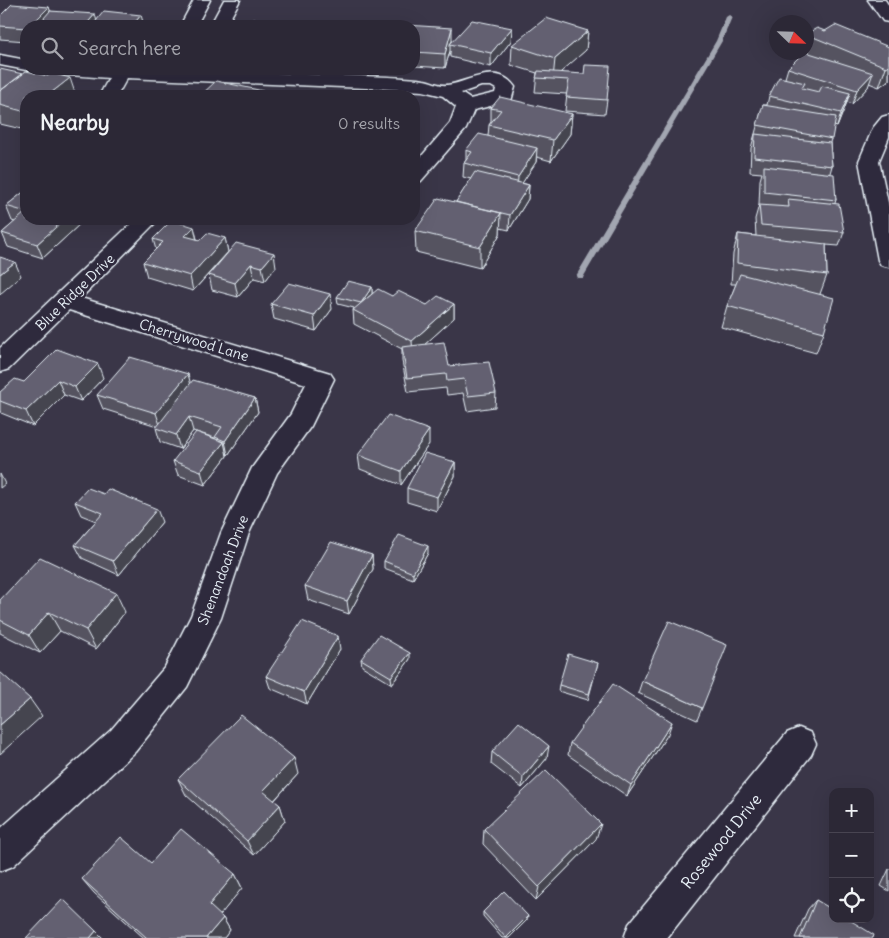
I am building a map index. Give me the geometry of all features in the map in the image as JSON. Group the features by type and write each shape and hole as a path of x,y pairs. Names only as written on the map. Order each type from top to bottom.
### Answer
{"street":[{"path":"191,20 202,0"},
{"path":"221,20 232,0"},
{"path":"876,0 889,17"},
{"path":"0,60 20,64"},
{"path":"111,90 120,75"},
{"path":"162,75 389,82 423,85 447,91 466,106"},
{"path":"447,91 480,80 495,81 506,87 504,97 466,106"},
{"path":"420,170 459,125 466,106"},
{"path":"889,121 883,128 869,161 889,260"},
{"name":"Blue Ridge Drive","path":"0,363 66,301 142,225"},
{"name":"Cherrywood Lane","path":"66,301 322,379"},
{"name":"Shenandoah Drive","path":"0,853 122,741 154,707 176,678 206,618 235,533 266,468 302,418 322,379"},
{"name":"Rosewood Drive","path":"643,938 799,744"}],"building":[{"path":"12,4 49,7 36,20 20,20 20,28 0,26 0,16"},
{"path":"50,11 95,14 90,20 42,20"},
{"path":"104,11 141,15 137,20 97,20"},
{"path":"546,18 588,31 555,59 512,45"},
{"path":"472,20 512,28 491,53 450,44"},
{"path":"835,25 889,47 889,65 886,67 814,37 814,30 817,28 825,31"},
{"path":"420,26 452,28 445,54 420,52"},
{"path":"814,55 873,73 857,90 788,68 796,60 814,60"},
{"path":"585,65 610,66 607,100 566,97 569,80 536,78 538,71 584,74"},
{"path":"0,69 22,75 0,91"},
{"path":"21,75 59,75 70,78 55,90 20,90 20,110 0,105 0,91"},
{"path":"779,77 805,83 802,88 819,92 822,86 850,93 841,113 769,96"},
{"path":"216,81 259,90 206,90"},
{"path":"500,97 572,114 553,140 489,125 501,110 491,108"},
{"path":"763,105 836,117 832,139 757,125"},
{"path":"479,134 537,148 518,177 464,163 472,152 466,150"},
{"path":"755,134 830,143 832,166 754,157"},
{"path":"764,166 834,174 836,200 764,192"},
{"path":"475,172 529,185 510,215 456,202"},
{"path":"20,195 20,210 6,206"},
{"path":"438,198 501,213 480,247 415,231"},
{"path":"788,199 839,204 844,232 761,225 759,205 789,207"},
{"path":"20,217 20,225 58,225 37,244 2,233"},
{"path":"167,225 188,225 194,227 185,236 200,240 207,233 225,238 190,276 143,262 163,242 153,239"},
{"path":"738,234 826,244 827,275 737,263"},
{"path":"236,243 274,253 262,267 251,264 235,283 209,275"},
{"path":"0,257 15,262 0,274"},
{"path":"740,274 834,298 824,332 727,306"},
{"path":"348,281 372,287 361,303 337,297"},
{"path":"289,283 330,294 314,316 271,304"},
{"path":"378,289 392,296 398,291 427,305 438,296 454,304 412,341 353,310"},
{"path":"444,342 449,366 489,362 496,393 468,396 464,379 447,381 446,374 407,378 402,347"},
{"path":"57,349 98,364 75,387 58,380 26,411 0,401 0,392 15,379 24,382"},
{"path":"130,357 188,374 156,413 97,395"},
{"path":"193,380 255,398 225,441 215,437 222,427 189,417 176,435 156,428"},
{"path":"388,415 429,430 401,471 358,455"},
{"path":"196,432 224,442 201,471 173,461"},
{"path":"425,453 455,462 437,497 407,488"},
{"path":"88,488 104,494 108,489 157,509 113,561 75,545 103,513 75,502"},
{"path":"399,535 428,546 413,573 384,561"},
{"path":"331,542 372,555 347,601 305,586"},
{"path":"40,557 116,593 86,630 49,612 29,635 0,620 0,600"},
{"path":"302,621 338,636 304,692 266,676"},
{"path":"669,621 727,645 702,708 642,681"},
{"path":"379,635 410,653 391,677 361,659"},
{"path":"568,654 598,663 589,694 559,685"},
{"path":"0,672 30,699 0,725"},
{"path":"613,684 672,722 631,785 570,743"},
{"path":"241,715 294,758 263,791 280,805 247,841 178,779"},
{"path":"519,722 549,746 523,777 492,752"},
{"path":"546,770 601,824 539,887 484,829"},
{"path":"181,829 235,874 209,905 223,918 206,938 147,938 82,879 121,837 151,863"},
{"path":"504,891 528,916 506,938 483,912"},
{"path":"63,899 96,931 90,938 26,938"},
{"path":"816,900 829,908 829,923 854,923 874,935 873,938 800,938"}],"waterway":[{"path":"580,276 719,41 729,17"}]}
